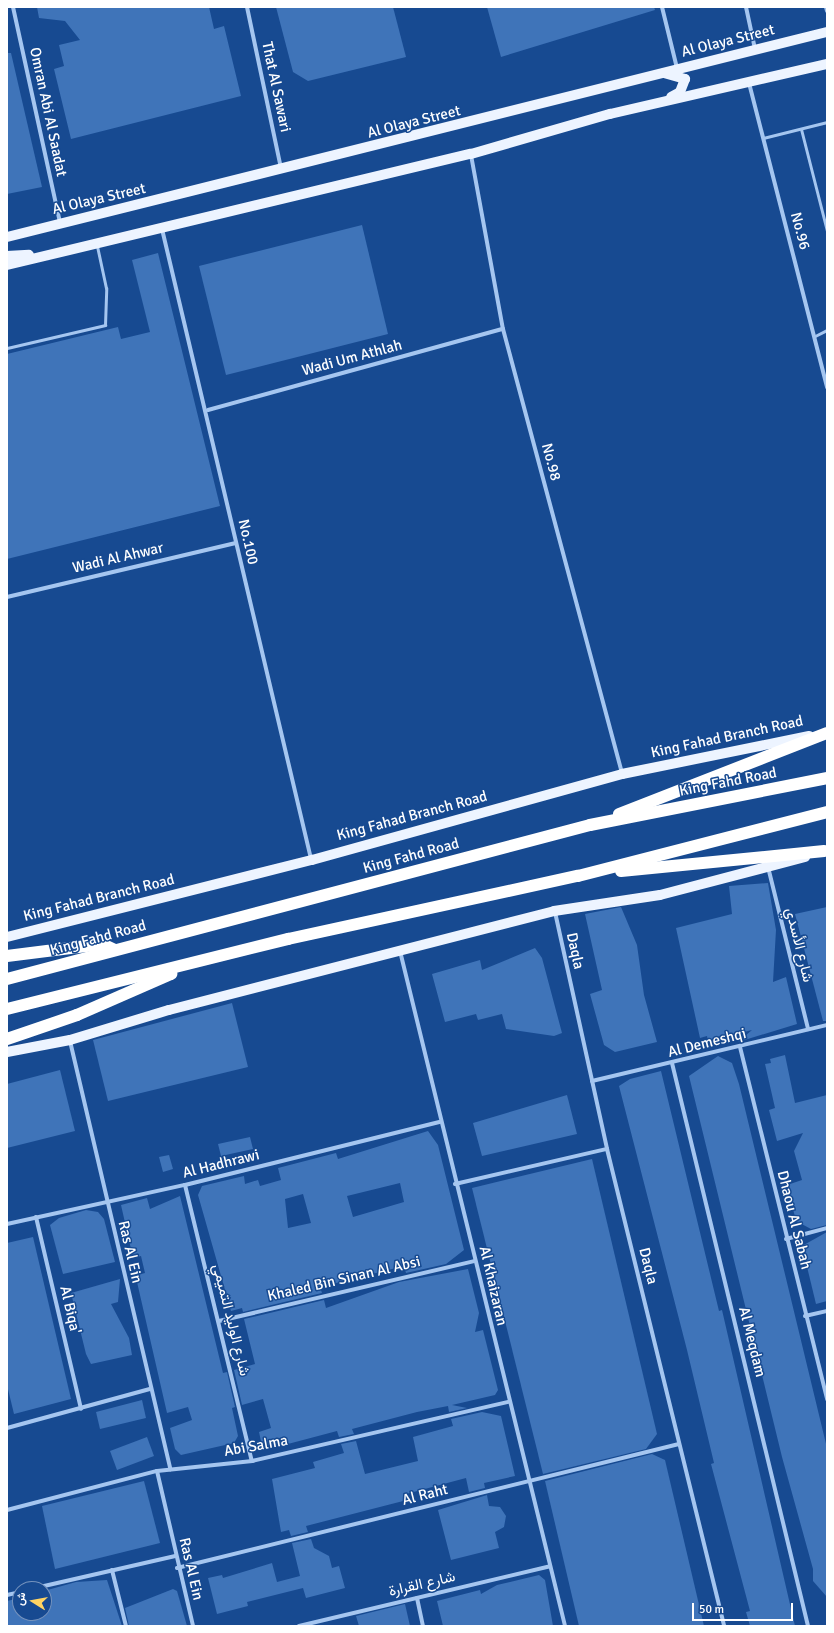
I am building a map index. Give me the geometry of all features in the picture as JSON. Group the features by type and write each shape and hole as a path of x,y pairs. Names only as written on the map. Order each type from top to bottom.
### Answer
{"highway":[{"path":"590,825 827,732"},
{"name":"King Fahd Road","path":"7,979 590,825 827,778"},
{"path":"7,1009 200,961 578,876 827,812"},
{"path":"578,876 825,851"},
{"path":"7,956 102,944 115,950"},
{"path":"7,1039 77,1015 200,961"}],"main road":[{"name":"Al Olaya Street","path":"7,238 60,223 281,171 600,90 677,68 827,32"},
{"path":"7,265 471,154 665,101 827,64"},
{"path":"600,90 669,72 685,79 680,92 665,101"},
{"path":"7,256 51,254"},
{"name":"King Fahad Branch Road","path":"7,936 312,860 622,774 827,732"},
{"path":"7,1052 70,1040 169,1010 554,911 660,895 825,851"}],"street":[{"name":"Omran Abi Al Saadat","path":"13,7 60,223"},
{"name":"That Al Sawari","path":"248,7 281,171"},
{"path":"662,7 677,68"},
{"path":"746,7 755,50"},
{"path":"826,7 827,11"},
{"name":"No.96","path":"749,81 827,387"},
{"name":"No.98","path":"471,154 503,329 622,774"},
{"name":"No.100","path":"162,229 208,410 236,543 312,860"},
{"name":"Wadi Um Athlah","path":"208,410 503,329"},
{"name":"Wadi Al Ahwar","path":"7,597 236,543"},
{"name":"شارع الأسدي","path":"768,867 808,1029"},
{"name":"Daqla","path":"554,911 607,1149 724,1626"},
{"name":"Al Khaizaran","path":"400,951 439,1122 508,1402 530,1481 565,1626"},
{"name":"Al Demeshqi","path":"592,1081 740,1047 827,1025"},
{"name":"Ras Al Ein","path":"70,1040 105,1201 170,1469"},
{"name":"Dhaou Al Sabah","path":"740,1047 805,1316 827,1398"},
{"name":"Al Meqdam","path":"672,1063 808,1626"},
{"name":"Al Hadhrawi","path":"7,1224 105,1201 185,1185 439,1122"},
{"path":"455,1184 607,1149"},
{"name":"شارع الوليد التميمي","path":"185,1185 252,1462"},
{"name":"Al Biqa'","path":"36,1217 81,1409"},
{"path":"786,1239 827,1228"},
{"name":"Khaled Bin Sinan Al Absi","path":"219,1321 474,1261"},
{"path":"805,1316 827,1311"},
{"path":"7,1428 150,1389"},
{"name":"Abi Salma","path":"7,1510 157,1471 252,1462 508,1402"},
{"name":"Al Raht","path":"177,1568 679,1444"},
{"name":"Ras Al Ein","path":"157,1471 177,1568 193,1626"},
{"path":"52,1584 175,1556"},
{"name":"شارع القرارة","path":"299,1626 550,1566"},
{"path":"112,1570 126,1626"},
{"path":"417,1598 423,1626"}],"lane":[{"path":"763,138 827,122"},
{"path":"801,128 827,231"},
{"path":"7,348 105,325 106,288 97,243"},
{"path":"815,336 827,330"}],"building":[{"path":"37,7 209,7 214,29 224,26 241,96 71,139 54,69 64,66 59,45 80,40 65,21 39,18"},
{"path":"276,7 393,7 406,57 308,81 293,72"},
{"path":"487,7 654,7 655,10 501,57"},
{"path":"7,53 11,53 42,187 7,194"},
{"path":"362,225 388,334 226,375 199,266"},
{"path":"158,253 220,506 7,559 7,354 118,327 121,339 150,332 132,260"},
{"path":"768,883 776,930 773,982 786,977 797,1024 738,1042 752,1030 708,1041 707,1036 700,1038 676,928 732,914 729,886"},
{"path":"621,907 637,945 644,995 657,1042 615,1052 604,1045 590,994 602,990 585,914"},
{"path":"827,907 827,1021 823,1021 795,914"},
{"path":"535,948 542,958 562,1033 554,1036 506,1029 502,1014 478,1020 476,1014 445,1022 432,974 480,960 482,970"},
{"path":"232,1003 248,1067 108,1101 93,1040"},
{"path":"785,1055 795,1103 827,1095 827,1225 811,1229 796,1221 787,1185 802,1180 794,1151 803,1133 777,1141 769,1110 775,1108 765,1064 771,1063 770,1059"},
{"path":"718,1056 732,1063 739,1084 827,1448 827,1597 813,1581 813,1569 782,1457 689,1076"},
{"path":"60,1070 75,1131 7,1148 7,1084"},
{"path":"661,1071 719,1311 722,1310 795,1626 750,1626 746,1612 750,1611 711,1464 714,1463 687,1350 619,1086 630,1079"},
{"path":"567,1095 577,1134 482,1156 473,1123"},
{"path":"428,1131 438,1145 464,1250 446,1264 406,1273 404,1266 320,1287 322,1293 243,1312 242,1308 231,1311 198,1195 202,1186 244,1176 245,1184 258,1180 260,1186 281,1180 278,1168 336,1153 338,1159","holes":["400,1183 404,1202 353,1217 347,1196","303,1194 311,1223 288,1228 285,1199"]},
{"path":"250,1137 253,1149 221,1156 218,1144"},
{"path":"169,1155 173,1169 163,1172 159,1157"},
{"path":"592,1159 657,1434 646,1449 543,1474 472,1188"},
{"path":"180,1196 223,1373 227,1372 235,1407 232,1408 238,1436 234,1443 181,1455 175,1449 170,1428 192,1420 188,1407 167,1413 137,1282 137,1275 145,1273 141,1256 133,1258 121,1205 147,1198 150,1209"},
{"path":"86,1210 98,1212 104,1219 115,1262 63,1274 50,1225 59,1218"},
{"path":"827,1232 827,1301 816,1304 802,1246"},
{"path":"33,1237 71,1399 14,1414 7,1385 7,1243"},
{"path":"468,1269 479,1313 475,1332 483,1330 498,1390 495,1395 452,1405 467,1408 449,1412 448,1406 417,1412 352,1429 354,1434 339,1437 337,1431 269,1449 262,1446 259,1432 271,1428 263,1399 242,1405 234,1370 255,1364 244,1319 324,1300 326,1308 399,1282"},
{"path":"120,1279 118,1302 111,1304 129,1338 132,1355 91,1364 86,1354 71,1293"},
{"path":"142,1400 146,1418 100,1429 96,1412"},
{"path":"482,1412 501,1416 515,1476 484,1483 485,1488 469,1492 466,1478 406,1494 407,1500 306,1526 308,1532 291,1536 289,1530 281,1532 272,1479 315,1468 313,1462 344,1453 341,1444 356,1441 365,1474 418,1461 413,1437 453,1426 451,1419"},
{"path":"147,1437 154,1456 117,1470 110,1451"},
{"path":"652,1454 665,1460 704,1626 579,1626 545,1481"},
{"path":"144,1481 160,1543 55,1569 42,1506"},
{"path":"487,1495 489,1506 500,1507 506,1516 504,1527 495,1532 499,1548 451,1560 438,1510"},
{"path":"311,1539 314,1548 329,1556 332,1568 339,1566 345,1588 306,1598 303,1588 247,1602 248,1606 217,1614 208,1578 222,1575 223,1578 272,1563 277,1582 300,1576 292,1543"},
{"path":"539,1575 545,1580 553,1626 443,1626 437,1601 480,1590 481,1594 497,1585"},
{"path":"107,1580 122,1626 7,1626 7,1601 12,1600 12,1621 52,1621 52,1589 76,1582"},
{"path":"173,1589 177,1591 187,1626 129,1626 125,1608"},
{"path":"405,1604 410,1626 359,1626 356,1616"}]}
